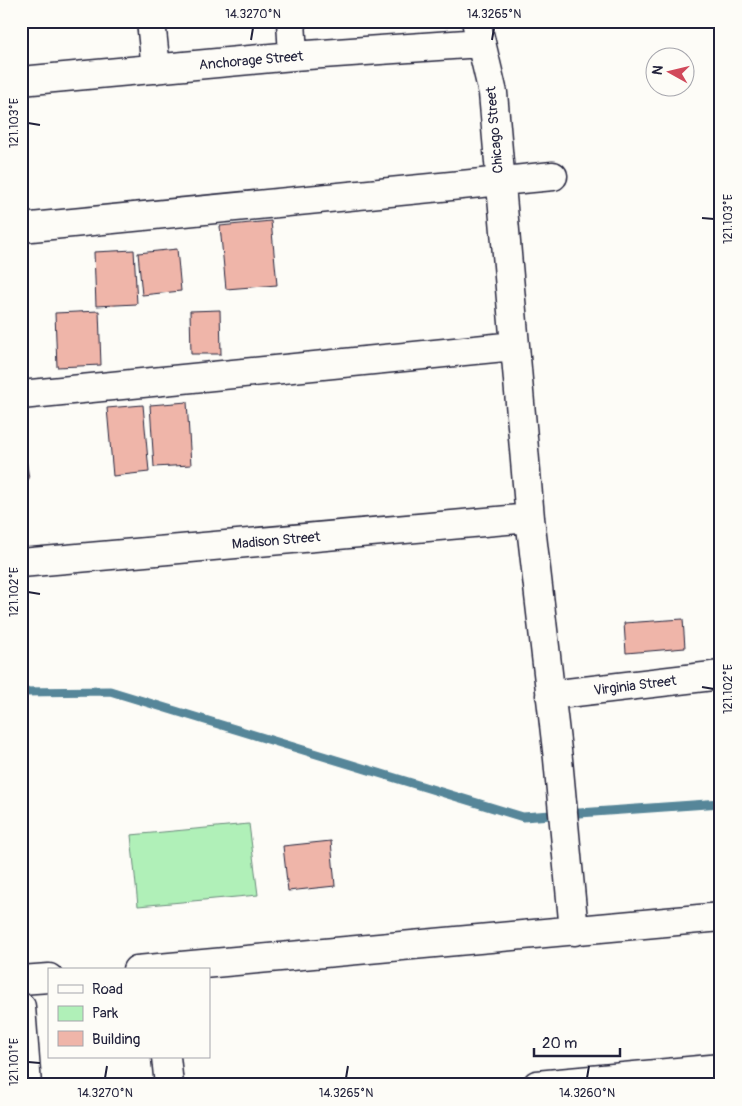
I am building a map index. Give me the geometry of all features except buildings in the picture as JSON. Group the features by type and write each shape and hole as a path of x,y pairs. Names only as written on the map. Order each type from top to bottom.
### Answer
{"street":[{"path":"151,21 156,69"},
{"path":"291,21 293,56"},
{"name":"Anchorage Street","path":"21,81 293,56 479,32"},
{"name":"Chicago Street","path":"479,32 493,93 499,181 530,518 558,759 574,931"},
{"path":"21,228 553,176"},
{"path":"21,395 514,346"},
{"name":"Madison Street","path":"21,562 530,518"},
{"name":"Virginia Street","path":"550,695 721,675"},
{"path":"161,968 721,917"},
{"path":"21,980 48,978"},
{"path":"21,1007 27,1085"},
{"path":"166,1058 168,1085"},
{"path":"537,1085 721,1068"}],"green space":[{"path":"249,824 258,895 138,906 131,835"}],"waterway":[{"path":"21,692 110,691 523,817 721,803"}]}
